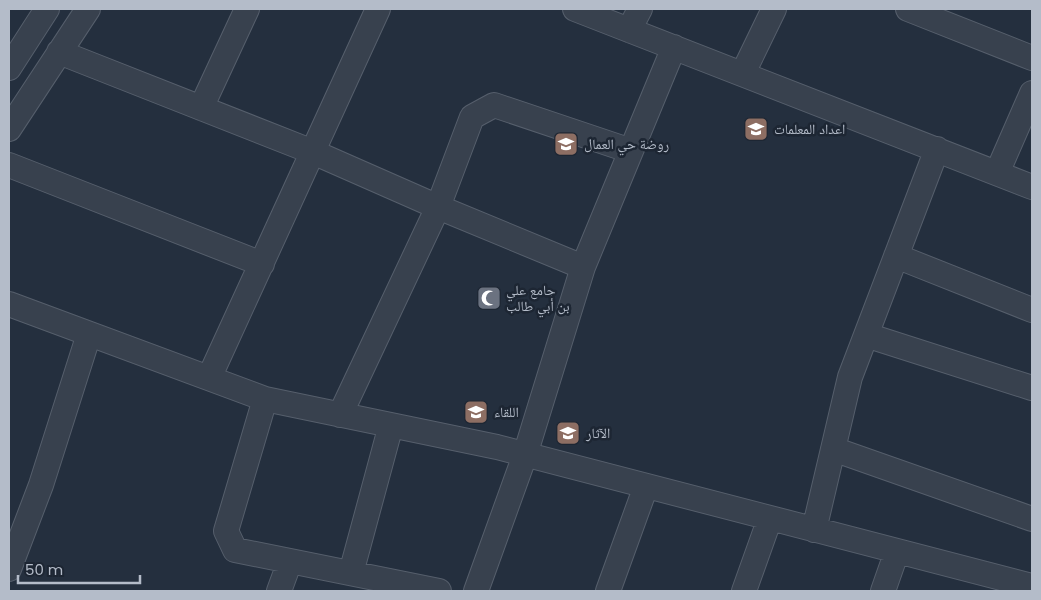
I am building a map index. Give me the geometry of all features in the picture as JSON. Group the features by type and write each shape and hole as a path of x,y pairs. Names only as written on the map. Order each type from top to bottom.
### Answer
{"street":[{"path":"9,68 46,9"},
{"path":"9,128 88,9"},
{"path":"201,108 247,9"},
{"path":"209,378 378,9"},
{"path":"575,9 1032,187"},
{"path":"629,30 640,9"},
{"path":"743,73 774,9"},
{"path":"908,9 1032,58"},
{"path":"476,591 525,455 583,267 674,47"},
{"path":"60,52 313,152 438,207 583,267"},
{"path":"997,173 1032,93"},
{"path":"340,415 438,207 472,117 494,105 631,151"},
{"path":"814,530 850,376 937,150"},
{"path":"9,165 262,264"},
{"path":"896,256 1032,310"},
{"path":"9,304 265,399 525,455 1032,586"},
{"path":"9,569 41,485 89,334"},
{"path":"866,335 1032,388"},
{"path":"265,399 226,531 235,550 439,591"},
{"path":"351,574 391,426"},
{"path":"833,449 1032,519"},
{"path":"608,591 646,486"},
{"path":"744,591 770,518"},
{"path":"883,591 897,551"},
{"path":"279,591 290,561"}],"place":[{"name":"اعداد المعلمات","path":"756,129"},
{"name":"روضة حي العمال","path":"566,144"},
{"name":"جامع علي بن أبي طالب","path":"489,298"},
{"name":"اللقاء","path":"476,412"},
{"name":"الآثار","path":"568,433"}]}
